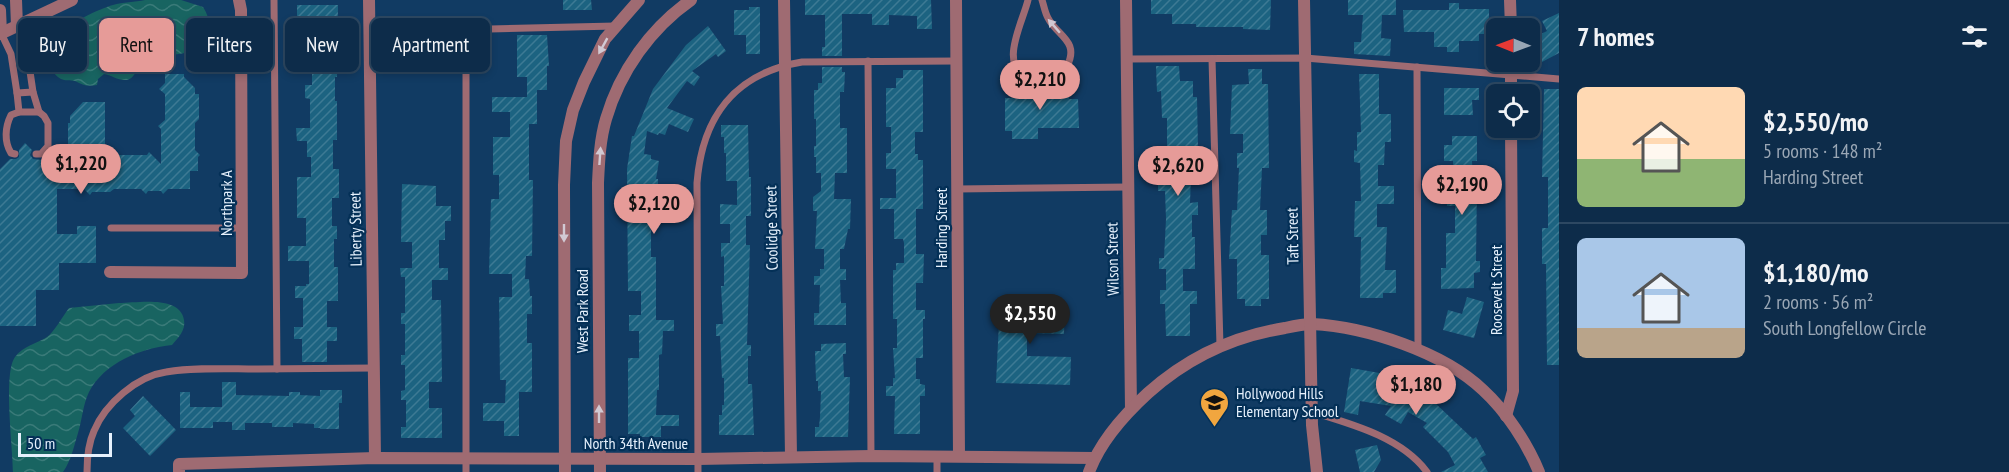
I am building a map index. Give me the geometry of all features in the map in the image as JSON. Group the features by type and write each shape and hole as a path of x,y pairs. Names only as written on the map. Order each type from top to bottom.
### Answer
{"street":[{"path":"16,0 17,26"},
{"path":"0,10 1,33 72,0"},
{"name":"Northpark A","path":"110,272 242,273 239,0"},
{"name":"Liberty Street","path":"369,0 375,458"},
{"name":"West Park Road","path":"565,466 564,185 566,141 573,110 605,39 639,0"},
{"name":"West Park Road","path":"600,466 598,183 600,147 606,119 617,90 638,53 657,29 691,0"},
{"name":"Coolidge Street","path":"784,0 791,456"},
{"name":"Harding Street","path":"956,0 959,456"},
{"name":"Wilson Street","path":"1126,0 1131,409"},
{"name":"Taft Street","path":"1304,0 1312,412 1317,472"},
{"path":"1510,0 1511,18"},
{"path":"1511,75 1511,84"},
{"name":"Roosevelt Street","path":"1506,416 1513,391 1511,138"},
{"path":"1089,472 1094,458 1131,409 1160,382 1185,364 1220,346 1267,330 1311,324 1371,333 1418,350 1454,368 1484,390 1506,416 1539,472"},
{"name":"North 34th Avenue","path":"179,468 375,458 466,459 565,466 698,466 791,456 1094,458"}],"lane":[{"path":"274,0 277,369"},
{"path":"1028,0 1013,52 1014,66 1019,74 1032,80"},
{"path":"1042,0 1048,20 1064,36 1070,47 1071,57 1064,73 1050,81"},
{"path":"17,26 27,51 33,92 39,112 48,123 48,146 41,154 36,154"},
{"path":"490,29 617,26"},
{"path":"1,33 11,54 19,112"},
{"path":"1127,59 1305,58 1559,79"},
{"path":"1212,59 1220,346"},
{"path":"698,466 697,183 704,138 714,118 740,88 755,77 785,65 802,62 956,61"},
{"path":"868,62 871,456"},
{"path":"1417,67 1418,350"},
{"path":"466,72 466,472"},
{"path":"17,93 33,92"},
{"path":"15,154 11,153 6,145 7,123 11,115 19,112 39,112"},
{"path":"957,189 1128,187"},
{"path":"111,228 242,228"},
{"path":"87,472 89,448 94,430 115,401 132,386 148,377 164,372 186,370 374,368"},
{"path":"1312,412 1351,424 1399,446 1427,472"},
{"path":"937,456 937,472"}],"water":[{"path":"181,0 203,7 208,18 186,18 186,52 174,55 174,18 99,18 99,72 136,72 132,77 121,80 104,74 98,79 97,85 88,86 75,81 63,80 56,75 54,72 87,72 87,18 82,18 121,3"},
{"path":"157,302 175,307 181,312 184,320 183,330 172,345 148,350 125,359 114,365 96,382 87,397 72,453 63,472 13,472 9,394 11,366 15,357 50,335 69,308"}],"building":[{"path":"563,0 591,0 592,10 563,10"},
{"path":"805,0 931,0 932,29 917,29 917,16 889,15 889,25 872,25 872,14 842,14 842,56 822,56 822,47 825,47 825,15 805,15"},
{"path":"1151,0 1271,0 1270,30 1172,24 1172,14 1151,14"},
{"path":"1348,0 1396,0 1396,15 1382,15 1381,38 1391,39 1390,56 1354,54 1354,42 1361,42 1363,15 1348,15"},
{"path":"1449,3 1459,3 1459,9 1489,9 1489,18 1486,18 1486,34 1479,34 1479,41 1459,41 1459,52 1447,52 1447,47 1434,47 1434,32 1404,32 1403,10 1449,10"},
{"path":"297,5 338,5 338,18 297,16"},
{"path":"749,7 760,7 760,54 746,54 746,35 734,35 734,10 749,10"},
{"path":"1559,13 1559,53 1542,62 1540,34 1547,31 1542,21"},
{"path":"708,26 726,51 718,57 716,54 692,71 700,77 694,86 687,81 667,108 694,119 688,132 669,124 665,135 647,131 644,154 651,155 651,159 659,161 656,179 658,179 658,189 645,189 645,219 659,219 659,228 651,228 651,257 656,257 656,320 674,320 674,331 663,331 662,354 659,355 656,415 679,415 679,426 661,426 661,437 640,437 640,434 628,434 628,358 639,358 639,331 629,331 629,315 641,315 641,291 628,291 627,169 632,136 634,136 653,89 686,45"},
{"path":"517,35 547,35 549,66 547,66 547,90 537,90 537,124 529,124 529,180 533,180 532,256 526,256 525,279 529,279 530,296 532,296 532,314 527,314 527,343 532,343 532,392 519,392 519,436 504,436 504,421 483,421 483,403 505,403 506,380 500,380 499,297 512,297 512,274 489,274 491,199 499,199 499,175 493,175 493,137 510,137 510,112 492,112 492,97 527,97 527,77 517,77"},
{"path":"1156,66 1179,66 1180,81 1193,81 1193,97 1197,97 1198,149 1192,149 1190,203 1198,202 1198,215 1192,215 1195,269 1183,269 1183,291 1197,291 1197,304 1190,304 1190,336 1166,336 1165,304 1160,304 1160,290 1166,290 1166,269 1159,269 1159,258 1164,258 1166,219 1165,191 1158,191 1158,175 1169,176 1170,155 1167,155 1167,118 1162,118 1161,91 1157,92"},
{"path":"822,67 842,67 842,72 845,72 844,92 840,92 840,128 847,128 847,173 835,173 834,199 851,199 850,229 848,229 844,249 840,249 840,269 846,269 846,280 840,280 841,303 846,303 846,325 814,325 814,313 819,313 820,285 814,285 814,276 820,276 820,269 824,269 824,249 815,249 817,211 813,211 813,197 821,191 821,173 816,173 816,157 814,157 816,119 814,119 814,90 818,90 818,83 822,83"},
{"path":"1248,69 1262,69 1262,84 1268,84 1269,168 1262,168 1260,210 1267,210 1267,235 1261,235 1261,255 1269,255 1269,299 1261,299 1261,306 1245,306 1245,299 1237,299 1237,259 1229,259 1232,210 1237,210 1239,168 1237,168 1237,153 1243,153 1243,134 1230,134 1232,85 1249,84"},
{"path":"903,70 923,70 923,132 915,132 915,154 918,154 918,160 923,160 923,209 916,209 916,254 924,254 923,283 916,283 916,310 925,310 923,358 916,358 916,379 920,379 920,384 925,385 925,396 920,396 920,434 894,434 895,396 886,396 886,386 893,386 893,378 895,378 893,348 897,348 897,319 893,319 893,270 896,270 896,263 904,263 904,243 903,239 894,239 894,209 880,209 880,198 896,198 896,169 886,169 886,153 891,153 891,127 886,127 886,88 896,88 896,78 903,78"},
{"path":"312,72 337,72 337,77 335,77 337,140 333,140 333,169 339,169 339,198 332,198 332,226 337,226 337,239 334,239 334,267 338,267 338,301 327,301 327,327 337,327 337,341 327,341 327,362 302,362 302,339 294,339 294,327 303,327 303,298 295,298 295,286 309,284 309,261 288,261 288,246 306,246 306,218 297,218 297,177 311,177 311,157 307,157 307,141 297,141 296,128 310,128 310,99 305,98 305,85 312,85"},
{"path":"1032,72 1049,72 1044,81 1050,87 1050,93 1069,93 1069,99 1078,99 1079,128 1038,128 1038,139 1012,139 1012,131 1005,131 1005,98 1014,98 1014,92 1032,92 1032,86 1038,80"},
{"path":"165,74 184,74 184,77 195,88 195,94 199,94 199,119 195,123 195,150 200,155 198,171 190,171 190,189 168,189 163,194 161,191 148,191 146,194 141,189 114,189 110,192 92,192 90,195 84,189 57,189 57,234 77,234 77,226 96,226 96,263 59,263 59,290 36,290 36,326 0,326 0,169 10,159 19,157 19,150 25,143 32,150 30,155 33,159 42,160 52,169 68,169 68,123 70,123 70,116 83,102 105,102 105,164 117,152 119,155 147,155 149,152 161,164 161,129 158,126 165,120 165,94 159,89 165,83"},
{"path":"1359,74 1379,74 1379,114 1391,114 1391,142 1385,142 1384,165 1378,165 1378,186 1394,186 1394,204 1377,204 1377,227 1387,227 1385,270 1396,270 1396,293 1383,293 1383,298 1360,298 1361,237 1354,237 1355,201 1361,201 1360,163 1354,162 1354,150 1357,151 1357,132 1361,132"},
{"path":"1444,88 1479,88 1479,100 1472,100 1473,115 1444,115"},
{"path":"1544,89 1559,89 1559,365 1547,365 1546,264 1542,264 1542,228 1548,228 1548,177 1542,177"},
{"path":"721,125 748,125 751,216 746,216 746,245 750,245 747,345 751,345 751,356 748,356 748,384 752,384 754,435 719,435 719,415 722,415 722,405 724,405 724,378 722,378 720,336 716,336 716,324 723,324 721,286 724,286 724,256 721,257 721,243 730,243 730,224 720,224 720,204 737,205 737,181 726,181 726,153 724,153 724,137 721,137"},
{"path":"1452,136 1477,136 1477,161 1472,161 1473,184 1477,184 1476,261 1480,261 1480,272 1474,273 1474,288 1441,289 1441,268 1446,268 1446,233 1455,233 1455,206 1447,206 1446,186 1454,186 1453,161 1444,161 1444,145 1452,145"},
{"path":"402,184 436,186 436,206 451,206 451,221 445,221 445,240 439,240 439,268 448,268 448,280 432,280 432,300 441,300 442,382 429,382 429,408 442,408 442,438 401,438 401,427 406,427 406,400 401,400 401,391 405,390 405,365 401,365 401,355 405,355 405,324 401,324 401,313 405,313 405,277 401,277 400,268 412,268 412,242 401,242"},
{"path":"1467,297 1484,302 1474,338 1443,330 1448,310 1462,314"},
{"path":"1000,302 1065,304 1064,334 1027,333 1027,356 1071,357 1070,385 996,383"},
{"path":"846,343 846,354 843,354 844,377 850,377 848,437 815,437 815,427 819,427 821,391 818,391 818,381 816,381 815,351 821,351 821,344"},
{"path":"1351,368 1391,375 1434,402 1473,439 1476,437 1486,455 1480,458 1488,472 1441,472 1455,465 1448,452 1423,427 1427,423 1408,412 1401,424 1385,415 1391,406 1360,401 1358,415 1344,412"},
{"path":"222,382 236,382 236,395 289,396 289,392 300,392 300,395 320,396 320,390 342,390 342,403 339,403 339,429 314,428 314,424 293,423 293,427 272,427 272,423 245,423 245,430 232,430 232,422 213,422 213,428 180,428 180,392 190,392 190,407 222,407"},
{"path":"143,396 176,430 150,456 123,428 135,416 130,410"},
{"path":"1377,445 1381,460 1374,472 1360,472 1355,450"}],"place":[{"name":"Hollywood Hills Elementary School","path":"1215,428"}]}
